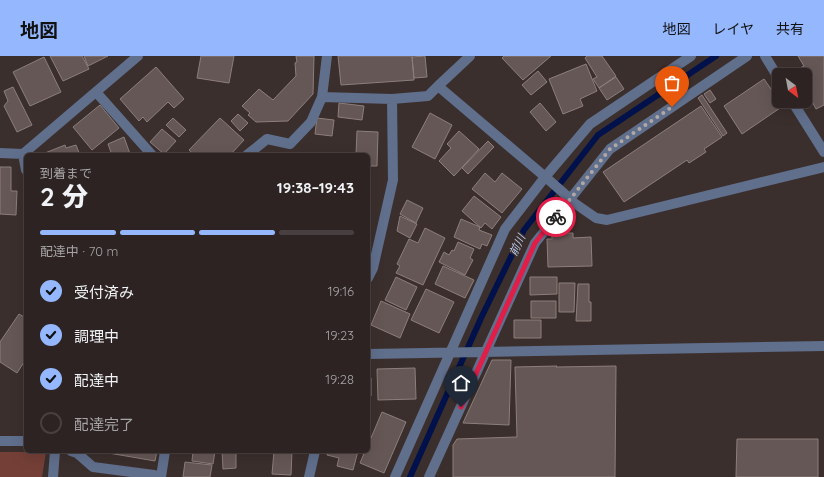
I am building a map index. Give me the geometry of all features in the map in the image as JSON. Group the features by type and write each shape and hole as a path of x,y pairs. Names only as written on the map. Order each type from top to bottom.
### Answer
{"street":[{"path":"24,153 138,56"},
{"path":"250,153 267,140 290,144 311,122 322,97 327,56"},
{"path":"322,97 392,99 428,96 470,56"},
{"path":"395,477 453,353 505,229 590,124 691,56"},
{"path":"430,477 484,351 535,243 569,198 610,149 747,56"},
{"path":"765,56 772,68"},
{"path":"438,86 569,198 596,218 607,220 824,167"},
{"path":"96,92 150,153"},
{"path":"370,274 373,268 394,180 392,99"},
{"path":"796,108 824,152"},
{"path":"0,153 23,154 24,159"},
{"path":"370,354 824,346"},
{"path":"0,441 24,441"},
{"path":"53,477 55,453"},
{"path":"77,453 93,466 154,475 154,477"},
{"path":"161,477 164,453"},
{"path":"309,477 315,453"}],"shaded area":[{"path":"0,452 46,453 42,477 0,477"}],"building":[{"path":"50,56 82,56 89,69 63,81"},
{"path":"84,56 108,56 88,66"},
{"path":"201,56 234,56 229,83 197,78"},
{"path":"296,56 314,56 313,94 288,121 256,122 248,115 250,113 242,106 259,89 273,100 296,76"},
{"path":"338,56 412,56 414,80 341,85"},
{"path":"425,56 427,77 414,78 412,57"},
{"path":"504,56 551,56 523,80 502,58"},
{"path":"587,56 602,56 616,76 599,88 593,79 597,77 585,58"},
{"path":"798,56 824,56 824,105 816,109 812,101 812,68 800,68 804,66"},
{"path":"44,57 61,92 30,106 13,72"},
{"path":"586,64 597,91 580,99 583,106 563,114 549,79"},
{"path":"156,67 184,99 174,108 168,102 147,122 143,117 139,121 120,99"},
{"path":"538,71 547,82 531,95 522,85"},
{"path":"616,77 624,89 607,100 599,88"},
{"path":"764,79 772,90 772,108 780,108 742,134 724,106"},
{"path":"13,87 32,125 17,132 4,106 8,101 4,91"},
{"path":"710,90 716,99 710,103 704,94"},
{"path":"702,95 727,133 723,136 698,98"},
{"path":"339,103 364,106 362,120 338,117"},
{"path":"540,103 556,122 546,131 530,112"},
{"path":"100,105 119,128 92,150 73,127"},
{"path":"701,106 722,137 704,149 706,152 689,163 687,160 624,202 603,172"},
{"path":"430,113 452,125 435,159 412,147"},
{"path":"238,114 248,123 240,131 231,121"},
{"path":"173,118 186,130 179,137 166,125"},
{"path":"220,118 244,140 232,153 192,153 189,150"},
{"path":"317,118 334,120 332,136 315,134"},
{"path":"162,129 176,141 165,153 163,153 150,142"},
{"path":"357,131 378,132 377,166 370,166 370,153 356,153"},
{"path":"459,131 479,149 454,176 439,161 451,148 447,144"},
{"path":"124,137 130,153 111,153 108,144"},
{"path":"488,141 494,147 468,174 462,168"},
{"path":"65,145 66,148 76,145 79,153 45,153"},
{"path":"0,167 11,167 11,191 17,191 16,215 0,214"},
{"path":"485,173 495,182 502,173 522,189 502,213 472,189"},
{"path":"474,196 501,217 492,229 485,223 481,228 462,211"},
{"path":"407,200 423,208 416,223 400,214"},
{"path":"400,216 417,224 410,238 397,231"},
{"path":"461,219 480,227 479,230 492,235 487,246 482,244 480,249 454,237"},
{"path":"425,228 445,238 423,285 396,273 400,266 397,264 409,239 418,243"},
{"path":"566,230 566,233 573,233 573,238 591,237 592,266 548,267 547,239 552,239 552,231"},
{"path":"458,242 474,249 470,258 473,260 465,275 439,262 444,252 449,255 452,250 454,251"},
{"path":"443,266 474,280 465,298 435,284"},
{"path":"396,277 417,287 406,310 385,300"},
{"path":"530,277 557,277 557,294 530,295"},
{"path":"559,283 575,283 574,312 559,312"},
{"path":"578,284 589,284 591,321 576,321"},
{"path":"426,289 454,302 439,333 411,320"},
{"path":"381,301 410,314 400,338 371,325"},
{"path":"531,301 556,301 556,318 531,318"},
{"path":"19,314 24,317 24,362 17,373 0,362 0,342"},
{"path":"514,320 541,320 541,338 514,338"},
{"path":"492,360 511,360 509,425 463,423"},
{"path":"557,366 556,367 616,366 615,477 453,477 453,445 457,439 517,437 515,367"},
{"path":"415,368 416,399 378,400 377,369"},
{"path":"370,378 371,378 370,396"},
{"path":"382,412 406,422 384,473 360,463 364,453 370,453 370,440"},
{"path":"737,439 818,439 818,477 736,477"},
{"path":"109,453 157,453 155,461"},
{"path":"193,453 215,453 213,464 192,461"},
{"path":"222,453 236,453 236,468 223,469"},
{"path":"274,453 292,453 291,475 272,474"},
{"path":"328,453 357,453 353,470 337,466 339,458 327,455"},
{"path":"185,462 212,465 210,477 183,477"}],"waterway":[{"name":"前川","path":"410,477 482,316 524,230 598,135 716,56"}],"way so far":[{"path":"556,217 610,149 672,107"}],"route":[{"path":"461,407 535,243 556,217"}]}
